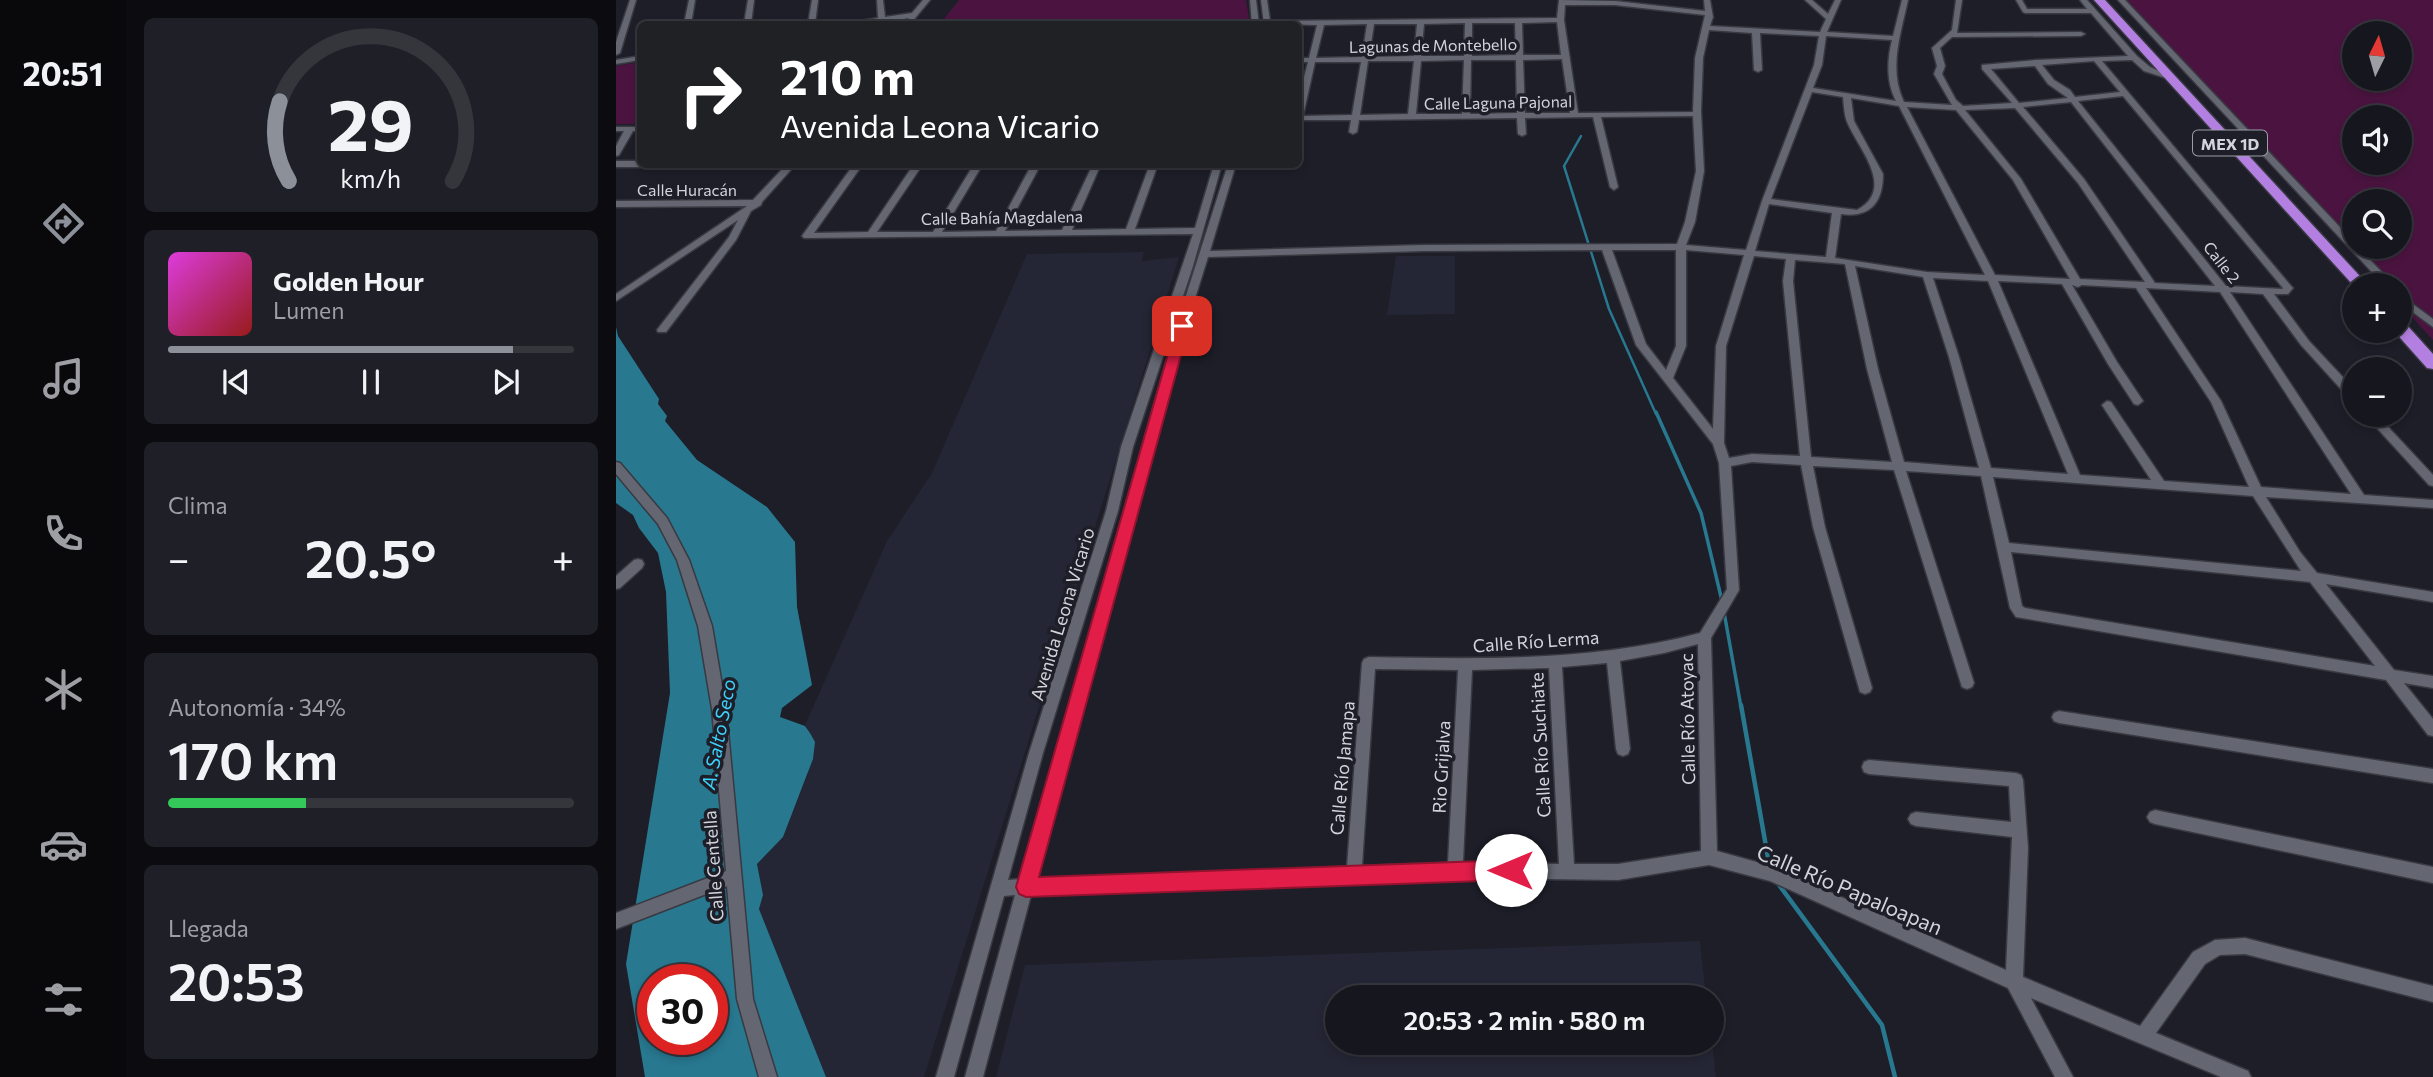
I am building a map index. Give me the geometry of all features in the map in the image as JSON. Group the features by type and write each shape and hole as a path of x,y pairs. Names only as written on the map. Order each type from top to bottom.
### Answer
{"highway":[{"name":"MEX 1D","path":"2096,6 2169,77 2350,273"},
{"path":"2412,341 2433,364"}],"street":[{"path":"616,53 633,0"},
{"path":"688,21 692,0"},
{"path":"748,21 751,0"},
{"path":"812,21 815,0"},
{"path":"880,0 882,21"},
{"path":"910,21 927,0"},
{"path":"1253,0 1256,21"},
{"path":"1264,0 1267,21"},
{"path":"1667,380 1682,346 1681,247 1690,222 1700,171 1697,114 1699,58 1707,28 1707,0"},
{"path":"1808,0 1830,19"},
{"path":"1718,443 1721,346 1766,201 1818,65 1823,33 1838,0"},
{"path":"1905,0 1895,38 1892,68 1894,89 1992,279 2076,480"},
{"path":"1959,0 1952,35 1935,51 1941,66 1938,74 1953,101 2017,179 2078,284"},
{"path":"2019,0 2025,11 2096,6"},
{"path":"2083,0 2096,6 2134,58 2147,69 2169,77"},
{"path":"2121,0 2378,273"},
{"path":"1574,115 1560,20 1561,1 1709,13"},
{"path":"887,21 915,15"},
{"path":"1302,23 1560,20"},
{"path":"1466,116 1469,21"},
{"path":"1518,21 1522,134"},
{"path":"1353,132 1371,22"},
{"path":"1412,117 1421,22"},
{"path":"1302,101 1321,23"},
{"path":"1707,28 1895,38"},
{"path":"1756,31 1758,70"},
{"path":"1952,35 2081,34"},
{"name":"Lagunas de Montebello","path":"1302,60 1567,57"},
{"path":"616,62 637,58"},
{"path":"2134,58 1985,66 2081,181 2153,287"},
{"path":"1203,254 1399,248 1681,247 1750,251 1849,262 1927,275 2286,292 2288,288 2240,226 2096,59"},
{"name":"Calle 2","path":"2036,62 2051,82 2073,99 2224,290 2361,499"},
{"path":"1808,89 1900,103 1961,108 2018,106 2124,94"},
{"path":"1766,201 1837,211 1863,212 1870,206 1880,183 1879,174 1850,121 1847,95"},
{"name":"Calle Laguna Pajonal","path":"1302,118 1697,114"},
{"path":"1596,115 1614,187"},
{"path":"616,129 637,129"},
{"path":"616,153 630,129"},
{"path":"616,164 637,164"},
{"path":"616,298 758,203 789,168"},
{"name":"Calle Bahía Magdalena","path":"856,168 807,236 1198,231"},
{"path":"871,235 916,168"},
{"path":"935,235 977,168"},
{"path":"999,234 1035,168"},
{"path":"1066,232 1095,168"},
{"path":"1130,230 1153,168"},
{"name":"Avenida Leona Vicario","path":"945,1077 1036,753 1112,511 1127,447 1217,168"},
{"name":"Avenida Leona Vicario","path":"974,1077 1060,756 1230,168"},
{"name":"Calle Huracán","path":"616,204 758,203"},
{"path":"662,330 733,238 748,210"},
{"path":"1830,261 1837,211"},
{"path":"1606,247 1641,345 1718,443"},
{"path":"1791,257 1788,281 1806,461 1819,527 1865,688"},
{"path":"1849,262 1866,349 1898,466 1966,683"},
{"path":"1927,275 1959,368 1989,474 2016,608 2028,616 2395,678 2433,682"},
{"path":"2066,283 2138,401"},
{"path":"2140,286 2216,401 2257,492 2313,577 2395,678 2433,730"},
{"path":"2266,291 2305,343 2342,383"},
{"path":"2412,307 2433,324"},
{"path":"2107,405 2161,485"},
{"path":"2382,427 2433,482"},
{"name":"Calle Río Atoyac","path":"1709,857 1704,637 1733,590 1726,463 1718,443"},
{"path":"1726,463 1752,458 1898,466 2433,504"},
{"name":"Calle Centella","path":"616,466 663,521 683,560 705,626 719,709 745,999 768,1077"},
{"path":"2005,547 2313,577 2433,597"},
{"path":"616,584 638,564"},
{"name":"Calle Río Lerma","path":"1369,663 1465,665 1613,656 1660,651 1704,637"},
{"path":"1613,656 1623,749"},
{"name":"Calle Río Suchiate","path":"1555,660 1567,870"},
{"name":"Calle Río Jamapa","path":"1354,876 1356,806 1366,724 1369,663"},
{"name":"Rio Grijalva","path":"1455,870 1465,665"},
{"path":"2059,717 2433,776"},
{"path":"1870,766 2016,780 2019,830 2014,982 2064,1077"},
{"path":"2155,817 2433,875"},
{"path":"1916,819 2019,830"},
{"name":"Calle Río Papaloapan","path":"999,888 1455,870 1618,872 1709,857 1771,874 2014,982 2242,1077"},
{"path":"616,921 733,876"},
{"path":"2144,1035 2199,958 2210,948 2225,945 2245,946 2433,994"}],"shaded area":[{"path":"959,0 1246,0 1250,21 942,21"},
{"path":"2117,0 2433,0 2433,340 2412,317 2412,273 2371,273 2358,259 2412,259 2412,189 2342,189 2342,242"},
{"path":"637,62 637,124 616,124 616,66"},
{"path":"1144,252 1142,261 1179,257 924,1077 826,1077 759,909 763,895 757,864 783,837 808,774 810,733 805,725 887,541 932,473 1027,254"},
{"path":"1396,256 1455,256 1455,314 1387,315"},
{"path":"1700,941 1705,985 1325,985 1325,1055 1714,1055 1716,1077 996,1077 1025,965"}],"water":[{"name":"A. Salto Seco","path":"616,327 618,336 659,399 658,404 667,416 665,421 697,460 767,507 795,542 797,607 812,685 782,708 780,717 805,726 815,742 813,759 783,837 757,864 763,895 759,909 826,1077 645,1077 641,1055 728,1055 728,964 637,964 637,1029 626,964 670,693 666,592 658,553 639,528 633,515 616,503"}],"waterway":[{"path":"1581,136 1564,166 1609,309 1656,414"},
{"path":"1656,412 1701,513 1722,601"},
{"path":"1724,612 1741,707"},
{"path":"1741,705 1770,869"},
{"path":"1777,882 1882,1025 1895,1077"}],"route":[{"path":"1182,326 1150,450 1060,756 1026,887 1511,870"}]}
